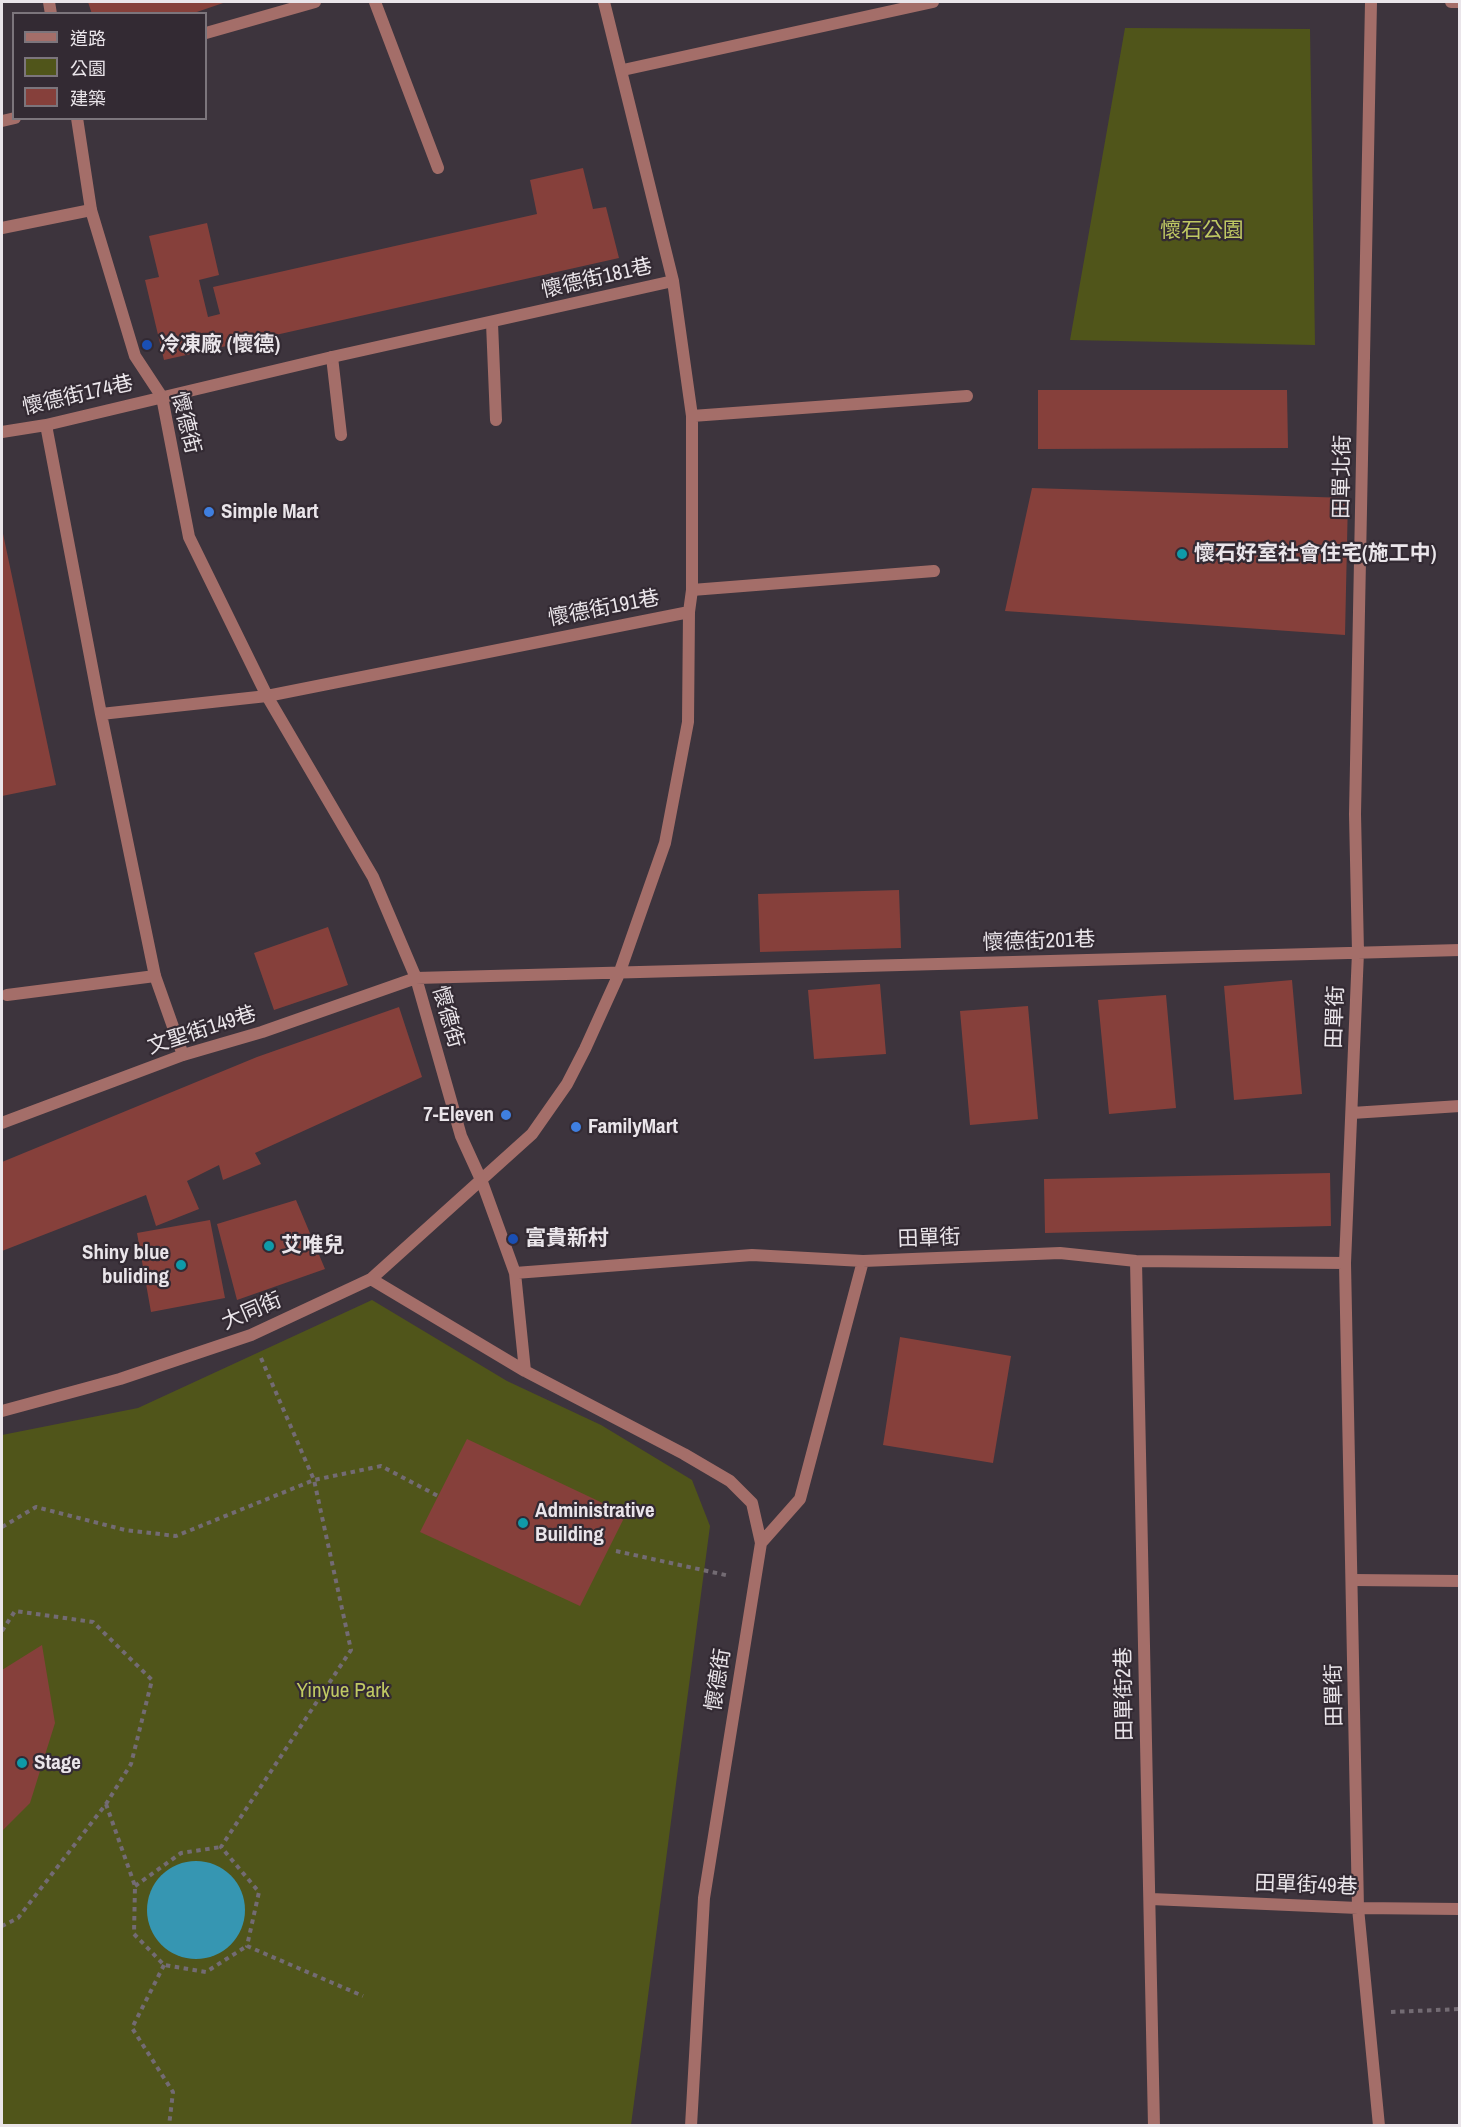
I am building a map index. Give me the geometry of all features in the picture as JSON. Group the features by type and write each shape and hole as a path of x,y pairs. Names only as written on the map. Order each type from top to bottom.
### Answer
{"street":[{"path":"207,33 315,2"},
{"path":"375,2 438,168"},
{"path":"604,2 623,70 673,281"},
{"path":"623,70 933,2"},
{"name":"田單北街","path":"1358,952 1354,814 1371,2"},
{"path":"1451,2 1460,2"},
{"name":"懷德街","path":"77,120 91,210 135,356 162,397 189,537 267,696 373,877 416,978 461,1136 482,1182 515,1273 525,1371"},
{"path":"2,228 91,210"},
{"name":"懷德街181巷","path":"162,397 673,281 692,416 692,590"},
{"path":"492,323 496,420"},
{"path":"332,357 341,435"},
{"path":"692,416 968,396"},
{"name":"懷德街174巷","path":"2,432 46,425 162,397"},
{"path":"46,425 101,714 155,976 183,1055"},
{"path":"692,590 934,571"},
{"name":"懷德街191巷","path":"267,696 688,612 692,590"},
{"name":"大同街","path":"2,1411 120,1379 251,1335 371,1279 482,1182 532,1134 567,1084 619,974 665,843 687,722 688,612"},
{"path":"101,714 267,696"},
{"name":"懷德街201巷","path":"416,978 1460,950"},
{"name":"田單街","path":"1358,952 1345,1263 1358,1908 1378,2126"},
{"path":"7,995 155,976"},
{"name":"文聖街149巷","path":"2,1123 183,1055 262,1032 416,978"},
{"path":"1352,1113 1460,1106"},
{"name":"田單街","path":"515,1273 752,1255 863,1261 1060,1253 1136,1261 1345,1263"},
{"path":"761,1543 800,1499 863,1261"},
{"name":"田單街2巷","path":"1136,1261 1154,2126"},
{"name":"懷德街","path":"371,1279 525,1371 684,1454 730,1481 752,1503 761,1543 704,1898 691,2126"},
{"path":"1353,1580 1460,1581"},
{"name":"田單街49巷","path":"1151,1899 1358,1908 1460,1909"}],"path":[{"path":"135,1886 181,1853 221,1847 351,1650 314,1480 251,1335"},
{"path":"2,1527 36,1507 125,1530 176,1536 314,1480 381,1466 438,1496"},
{"path":"616,1551 754,1582"},
{"path":"2,1631 15,1611 93,1622 152,1680 131,1764 106,1804 18,1918 2,1926"},
{"path":"106,1804 135,1886 134,1935 164,1965 206,1972 247,1946 259,1892 221,1847"},
{"path":"247,1946 363,1996"},
{"path":"164,1965 132,2028 173,2092 169,2126"},
{"path":"1369,2013 1460,2009"}],"green space":[{"name":"懷石公園","path":"1125,28 1310,29 1315,345 1070,340"},
{"name":"Yinyue Park","path":"372,1300 507,1381 601,1425 692,1480 710,1526 631,2125 2,2126 2,1435 138,1408"}],"water":[{"path":"196,1861 215,1864 231,1875 242,1891 245,1910 242,1929 231,1945 215,1956 196,1959 177,1956 161,1945 150,1929 147,1910 150,1891 161,1875 177,1864"}],"building":[{"path":"88,2 226,2 197,12 91,12"},
{"path":"583,168 593,209 606,207 619,258 164,360 145,280 159,277 149,236 207,223 219,275 199,280 208,317 220,314 213,287 537,214 530,180"},
{"path":"1038,390 1287,390 1288,448 1038,449"},
{"name":"懷石好室社會住宅(施工中)","path":"1032,488 1348,498 1345,635 1005,611"},
{"path":"2,529 56,785 2,796"},
{"path":"899,890 901,948 760,952 758,894"},
{"path":"328,927 348,985 274,1010 254,953"},
{"path":"1292,980 1302,1094 1234,1100 1224,986"},
{"path":"880,984 886,1054 814,1059 808,990"},
{"path":"1166,995 1176,1108 1109,1114 1098,1000"},
{"path":"1028,1006 1038,1119 970,1125 960,1011"},
{"path":"399,1007 422,1077 255,1153 261,1164 223,1180 219,1165 187,1181 199,1209 156,1226 146,1195 2,1251 2,1162 257,1057"},
{"path":"1330,1173 1331,1226 1045,1233 1044,1179"},
{"name":"艾唯兒","path":"296,1200 325,1269 237,1300 217,1224"},
{"name":"Shiny blue buliding","path":"210,1220 225,1298 151,1312 137,1233"},
{"path":"900,1337 1011,1356 993,1463 883,1445"},
{"name":"Administrative Building","path":"467,1439 626,1514 580,1606 420,1532"},
{"name":"Stage","path":"42,1645 55,1723 30,1803 2,1831 2,1670"}],"place":[{"name":"冷凍廠 (懷德)","path":"147,345"},
{"name":"Simple Mart","path":"209,512"},
{"name":"懷石好室社會住宅(施工中)","path":"1182,554"},
{"name":"7-Eleven","path":"506,1115"},
{"name":"FamilyMart","path":"576,1127"},
{"name":"富貴新村","path":"513,1239"},
{"name":"艾唯兒","path":"269,1246"},
{"name":"Shiny blue buliding","path":"181,1265"},
{"name":"Administrative Building","path":"523,1523"},
{"name":"Stage","path":"22,1763"}]}
